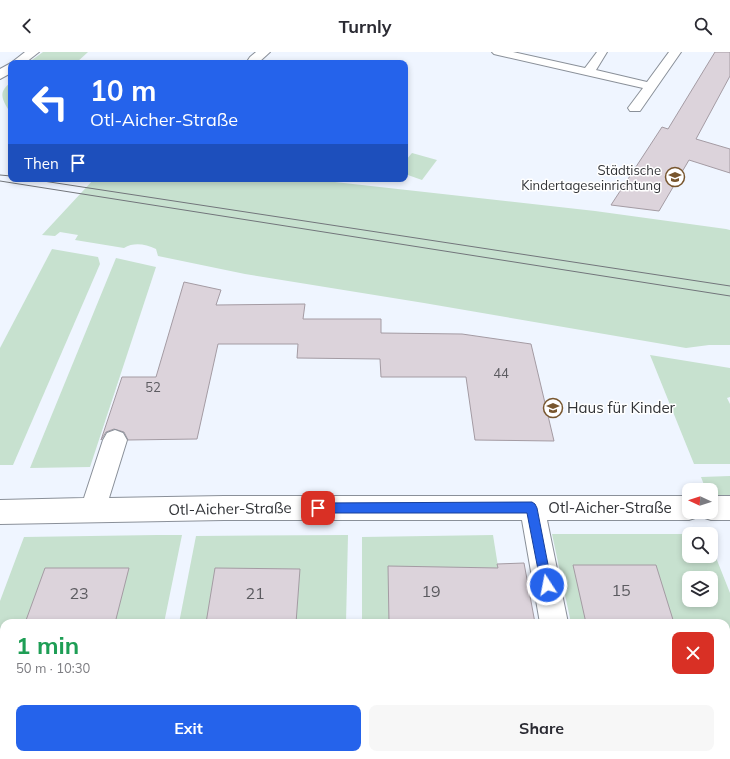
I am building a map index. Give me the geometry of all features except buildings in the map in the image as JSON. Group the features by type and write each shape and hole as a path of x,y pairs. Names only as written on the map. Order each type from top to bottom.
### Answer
{"street":[{"path":"21,60 33,52"},
{"path":"254,60 264,52"},
{"path":"498,52 649,86"},
{"path":"635,108 674,52"},
{"path":"585,72 602,53"},
{"path":"92,511 115,440"},
{"name":"Otl-Aicher-Straße","path":"0,512 224,508 682,508"},
{"name":"Otl-Aicher-Straße","path":"532,508 553,619"},
{"path":"718,508 730,508"}],"green space":[{"path":"43,52 88,52 79,60 32,60"},
{"path":"8,85 8,109 2,94"},
{"path":"412,153 437,160 422,180 408,175 408,158"},
{"path":"91,182 335,182 595,211 726,229 730,230 730,345 709,345 686,348 245,274 158,256 156,249 144,245 136,244 124,248 75,240 78,235 60,232 55,236 42,235"},
{"path":"52,249 98,257 100,264 13,465 0,465 0,348"},
{"path":"116,258 156,267 90,467 30,468"},
{"path":"650,355 730,368 730,397 727,398 730,404 730,464 694,464"},
{"path":"730,476 730,495 718,495 718,483 703,483 701,477"},
{"path":"552,534 682,534 682,563 718,563 730,593 730,619 570,619"},
{"path":"182,535 165,619 0,619 0,601 24,537"},
{"path":"348,535 346,619 180,619 196,536"},
{"path":"493,535 506,619 362,619 362,537"}],"tram line":[{"path":"0,175 8,176"},
{"path":"0,181 730,296"},
{"path":"50,182 730,286"}],"place":[{"name":"Städtische Kindertageseinrichtung","path":"675,177"},
{"name":"Haus für Kinder","path":"553,408"}],"route":[{"path":"318,508 532,508 547,585"}]}
